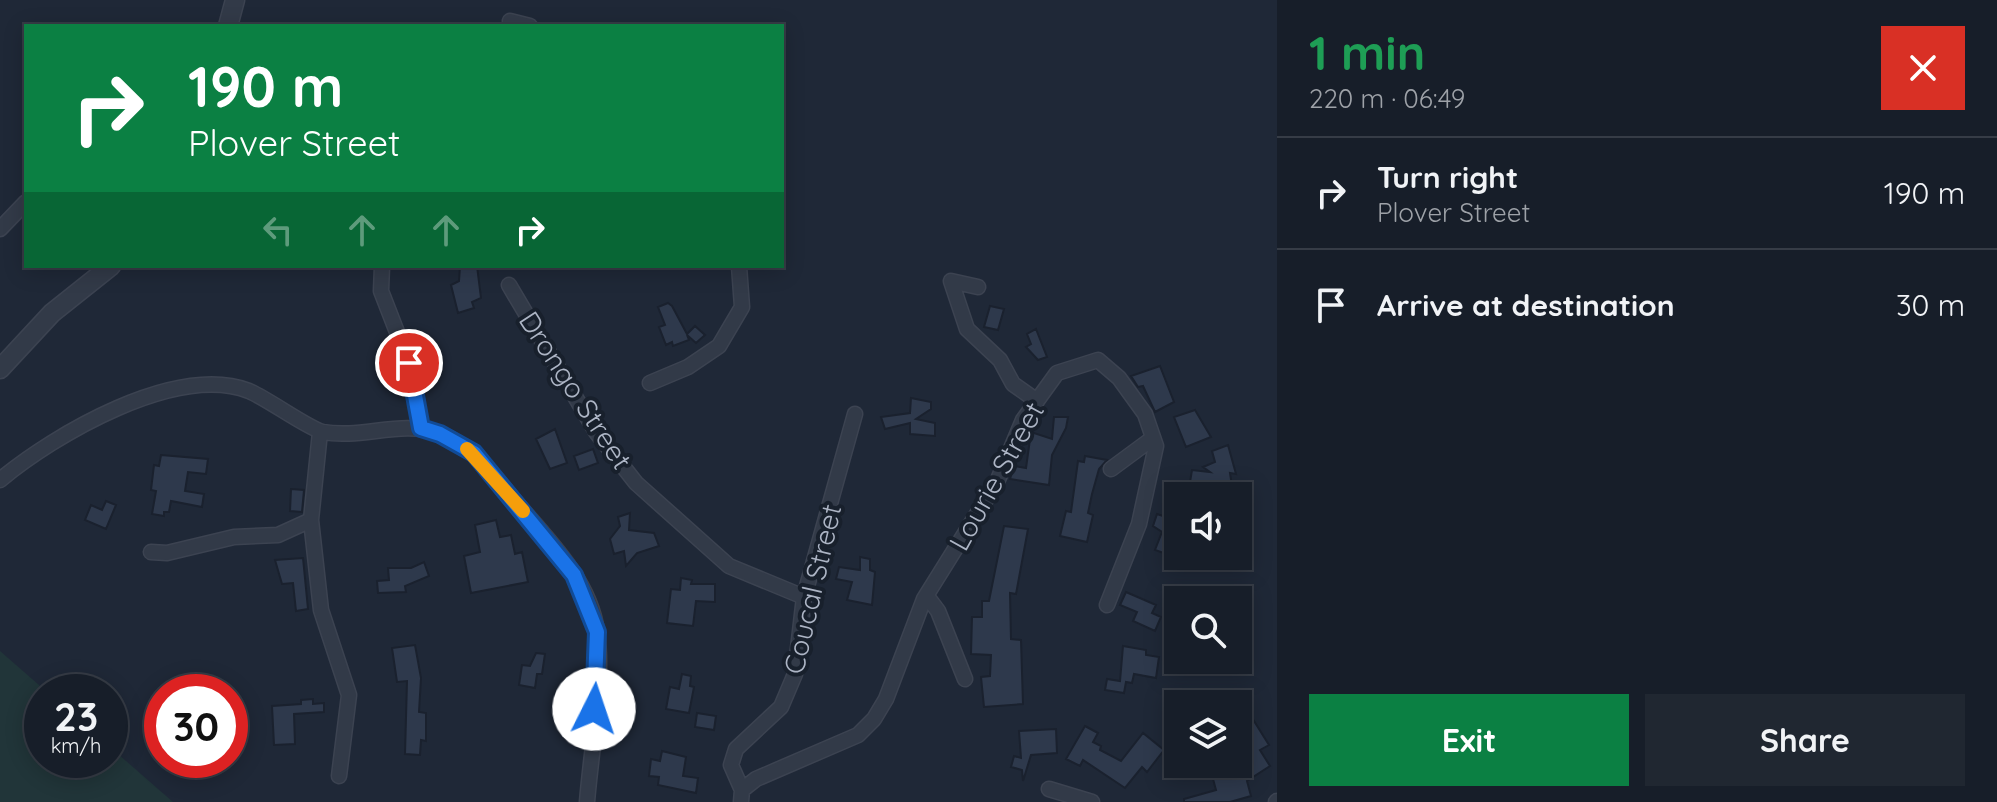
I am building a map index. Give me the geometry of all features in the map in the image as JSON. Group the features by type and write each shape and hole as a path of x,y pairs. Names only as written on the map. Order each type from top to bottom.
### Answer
{"street":[{"path":"228,24 235,0"},
{"path":"510,21 522,24"},
{"path":"0,229 24,204"},
{"path":"0,369 52,313 108,268"},
{"path":"382,268 381,291 409,363 421,428"},
{"path":"650,383 688,367 719,346 742,307 739,268"},
{"path":"978,287 951,281 967,329 1000,360 1013,384 1037,401"},
{"name":"Drongo Street","path":"509,285 596,432 636,483 729,566 804,597"},
{"name":"Lourie Street","path":"741,796 756,779 858,735 874,719 886,699 924,599 997,482 1023,420 1057,373 1098,360 1119,378 1145,414 1153,438"},
{"path":"0,480 49,444 140,399 176,390 212,386 247,390 320,432 421,428 440,434 474,453 548,540 574,575 588,603 597,632 587,802"},
{"name":"Coucal Street","path":"741,796 731,765 733,757 736,749 781,707 795,674 804,597 855,414"},
{"path":"320,432 311,520 321,610 349,695 339,776"},
{"path":"1107,605 1139,524 1156,446 1153,438 1111,469"},
{"path":"151,552 167,553 234,537 278,535 311,520"},
{"path":"924,599 929,599 938,611 952,654 965,679"},
{"path":"1049,789 1092,802"}],"green space":[{"path":"0,651 26,674 24,778 128,778 128,763 173,802 0,802"}],"building":[{"path":"460,268 477,268 481,298 472,302 474,308 458,313 451,285 459,281"},
{"path":"668,303 687,334 695,326 705,335 696,343 687,335 689,340 673,346 672,342 666,345 659,327 665,325 658,307"},
{"path":"990,306 1004,309 998,330 984,327"},
{"path":"1036,329 1047,357 1038,360 1026,347 1031,344 1027,334"},
{"path":"1160,366 1174,402 1155,412 1143,386 1138,387 1131,376"},
{"path":"911,398 931,402 931,409 916,419 935,423 935,436 910,434 910,423 885,429 881,417 910,413"},
{"path":"1195,410 1211,437 1186,447 1174,417"},
{"path":"1054,417 1068,417 1066,428 1052,455 1049,485 1010,479 1014,466 1026,468 1031,432 1052,439"},
{"path":"555,429 567,463 550,469 536,439"},
{"path":"1228,445 1236,474 1230,473 1231,482 1190,482 1192,470 1210,472 1203,467 1215,462 1212,451"},
{"path":"593,449 598,463 579,470 574,456"},
{"path":"161,455 208,459 206,474 188,472 185,491 204,494 202,507 171,501 169,512 164,512 164,516 152,514 156,491 151,490 154,465 159,466"},
{"path":"1085,456 1107,460 1099,469 1092,494 1088,513 1093,515 1087,542 1060,536 1066,511 1071,512 1078,461 1084,462"},
{"path":"291,489 304,490 302,512 290,511"},
{"path":"106,501 116,505 106,529 85,520 91,505 102,510"},
{"path":"630,513 629,530 654,533 659,546 637,553 626,566 624,551 614,554 610,539 620,526 618,517"},
{"path":"1157,514 1164,516 1164,553 1155,550 1162,532 1153,526"},
{"path":"496,520 500,537 511,535 515,554 522,552 528,582 471,593 464,556 480,552 475,525"},
{"path":"1004,526 1028,529 1016,594 1010,593 1011,639 1021,640 1023,704 984,707 981,677 990,676 991,655 971,654 972,617 982,617 982,601 989,601"},
{"path":"860,557 870,559 870,570 875,572 872,605 847,600 852,582 836,579 839,567 860,570"},
{"path":"303,558 308,609 296,611 293,583 282,584 275,560"},
{"path":"424,562 429,576 405,586 406,592 378,593 377,581 389,580 388,568 411,568"},
{"path":"681,578 692,580 691,584 715,584 715,602 696,601 693,626 667,623 671,589 680,590"},
{"path":"1126,592 1156,605 1152,613 1161,617 1155,631 1133,621 1137,612 1120,605"},
{"path":"415,645 421,678 419,712 426,713 426,741 421,740 420,755 405,754 407,681 397,682 392,648"},
{"path":"1123,646 1146,650 1146,655 1159,657 1156,678 1134,674 1132,683 1126,682 1124,693 1105,690 1107,679 1120,681"},
{"path":"536,653 545,654 542,674 537,674 535,688 519,685 522,665 530,666"},
{"path":"682,674 691,676 690,686 694,687 689,713 666,709 670,687 679,689"},
{"path":"313,699 313,704 324,703 324,712 294,714 295,744 274,745 272,706 301,704 301,700"},
{"path":"697,713 716,716 714,730 695,727"},
{"path":"1252,718 1269,745 1260,750 1270,766 1252,778"},
{"path":"1085,726 1098,733 1093,742 1101,746 1100,750 1121,761 1143,733 1164,750 1147,772 1142,767 1125,788 1083,760 1080,766 1066,759"},
{"path":"1056,729 1057,753 1031,755 1023,781 1022,770 1011,767 1014,756 1021,758 1019,731"},
{"path":"662,751 686,757 683,776 698,778 696,793 658,785 659,777 649,776 651,759 660,761"},
{"path":"1252,778 1247,781 1251,796 1230,802 1184,802 1184,799 1216,790 1213,779"}],"slow traffic":[{"path":"467,449 474,453 523,511"}],"route":[{"path":"409,363 421,428 440,434 474,453 574,575 588,603 597,632 594,709"}]}
